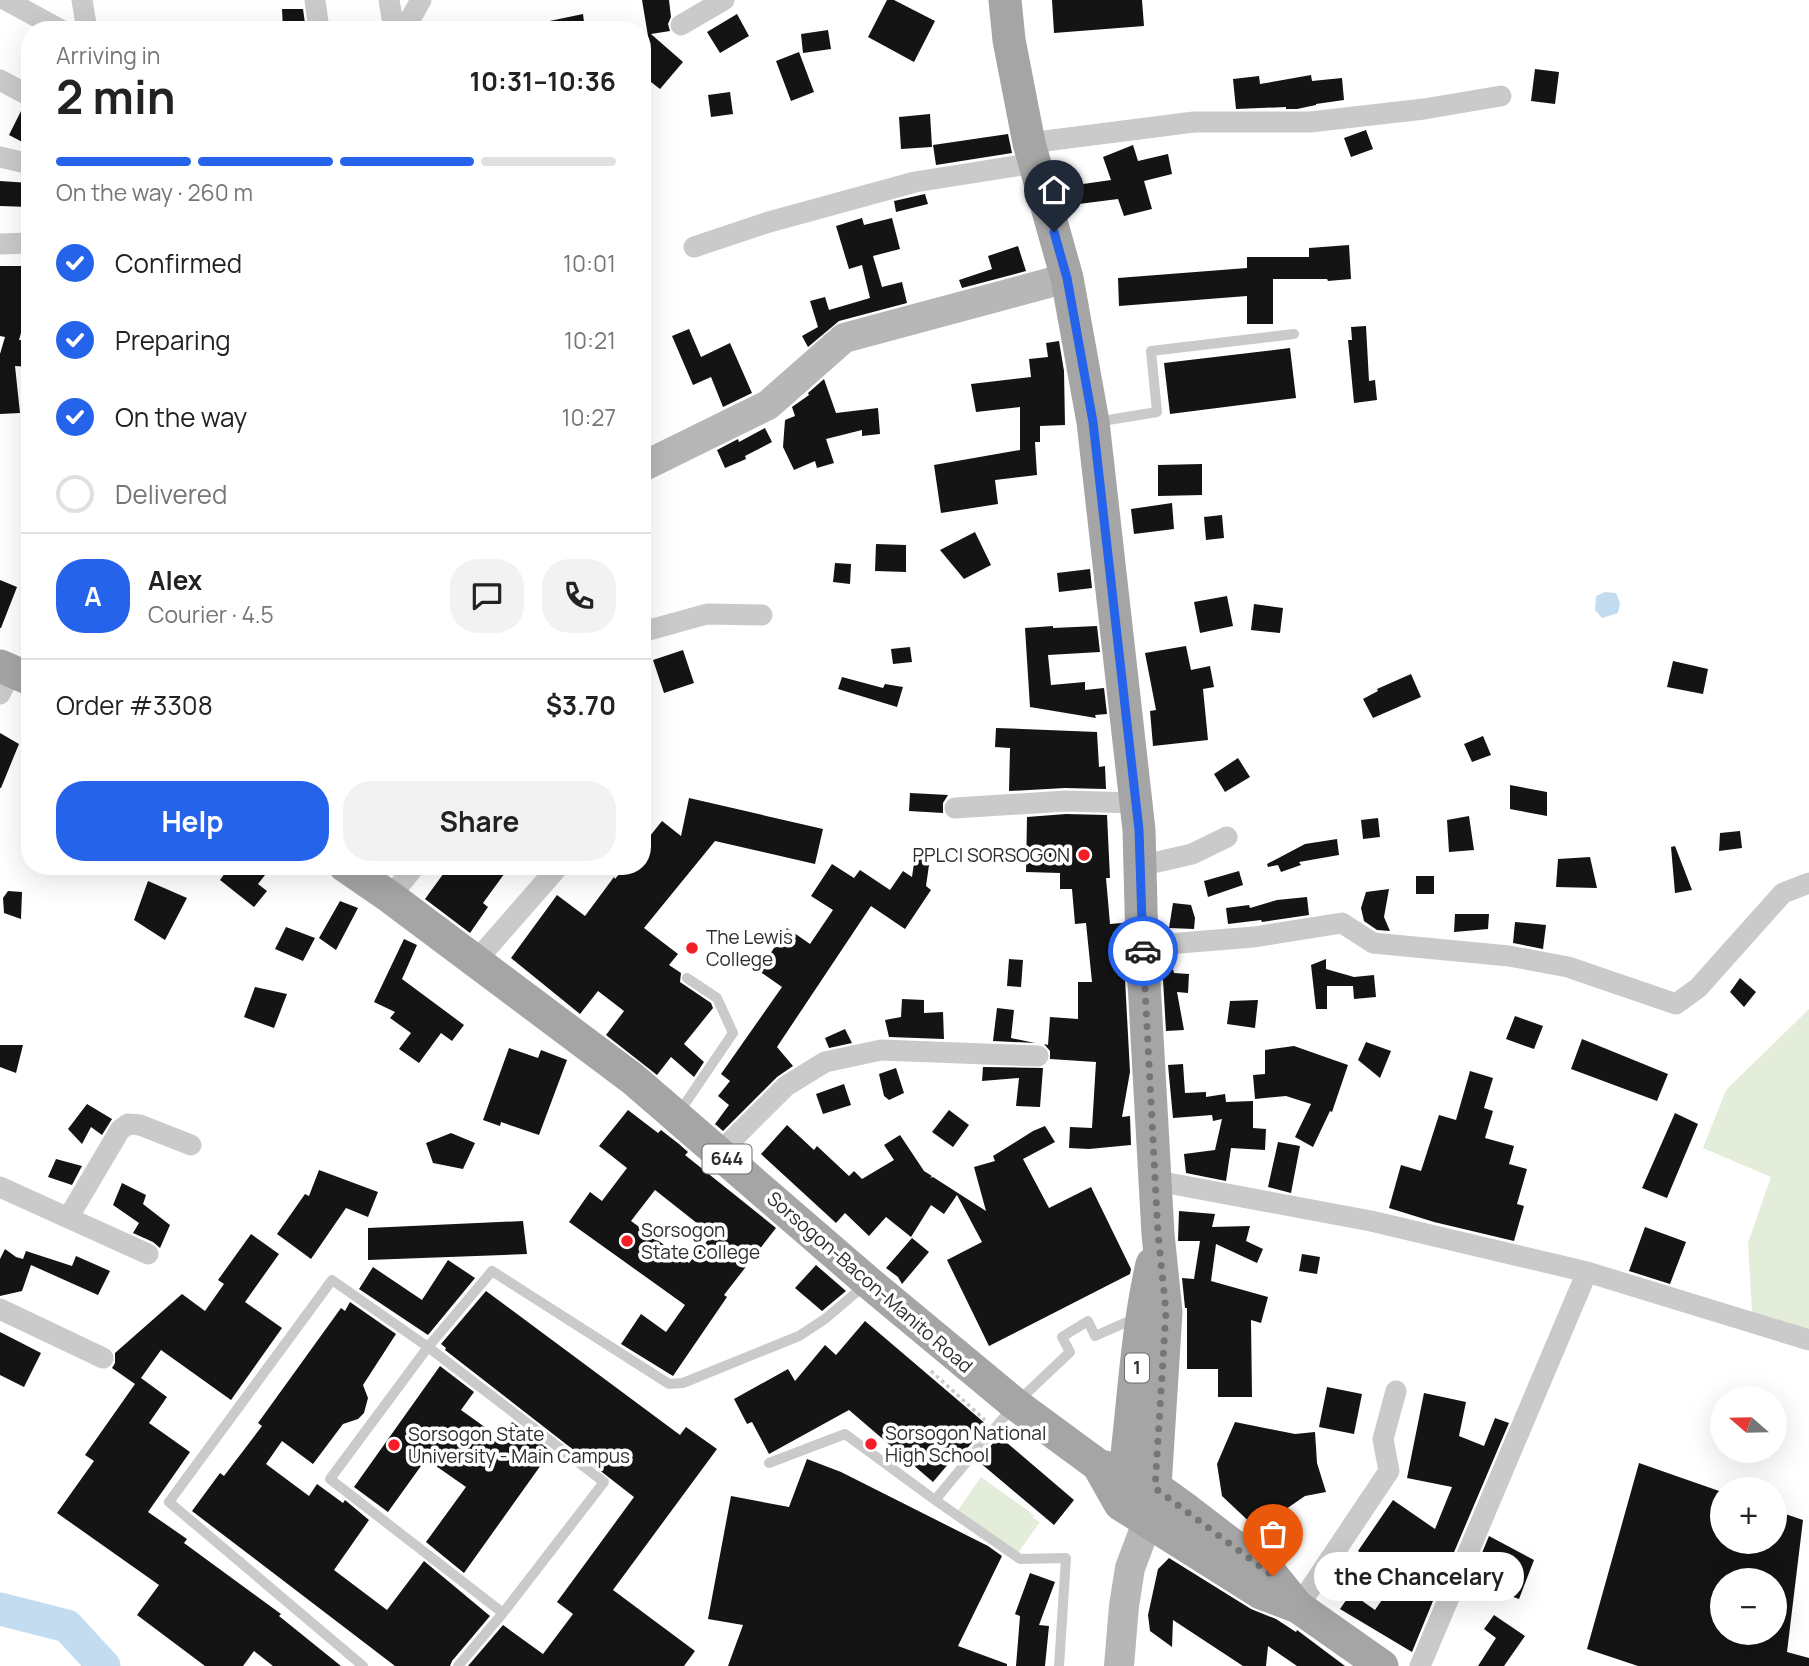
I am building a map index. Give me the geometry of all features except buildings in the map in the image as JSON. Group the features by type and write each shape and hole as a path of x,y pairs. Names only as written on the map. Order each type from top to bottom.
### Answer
{"main road":[{"name":"1","path":"1005,0 1009,40 1032,153 1067,278 1093,422 1136,803 1158,1234 1166,1311 1155,1488 1123,1490 1141,1315 1158,1234"},
{"name":"Sorsogon-Bacon-Manito Road","path":"358,875 634,1079 868,1282 1004,1416 1123,1490 1261,1593 1298,1607"},
{"path":"1155,1488 1273,1576 1298,1607 1382,1666"}],"street":[{"path":"6,0 44,21"},
{"path":"82,0 85,21"},
{"path":"315,0 318,21"},
{"path":"389,0 392,21"},
{"path":"409,21 421,0"},
{"path":"681,25 724,0"},
{"path":"0,80 21,91"},
{"path":"694,247 769,222 915,182 1032,153 1194,122 1310,122 1424,109 1501,96"},
{"path":"0,157 21,162"},
{"path":"0,244 21,243"},
{"path":"651,463 768,405 844,338 1067,278"},
{"path":"651,630 708,614 762,615"},
{"path":"955,808 1066,800 1136,803"},
{"path":"1140,866 1192,854 1227,838"},
{"path":"390,897 408,875"},
{"path":"475,962 551,875"},
{"path":"1142,946 1254,937 1342,923 1373,943 1508,956 1568,967 1676,1004 1698,988 1783,892 1809,883"},
{"path":"719,1153 786,1086 825,1062 881,1050 1038,1056"},
{"path":"68,1218 120,1130 128,1124 140,1125 191,1145"},
{"path":"1157,1181 1371,1221 1587,1272 1809,1340"},
{"path":"0,1187 148,1254"},
{"path":"1420,1666 1587,1272"},
{"path":"0,1309 103,1358"},
{"path":"1298,1607 1389,1471 1383,1439 1396,1391"},
{"path":"1119,1666 1130,1568 1123,1490"}],"lane":[{"path":"1093,422 1157,412 1151,351 1294,334"},
{"path":"676,1116 733,1033 718,998 687,978"},
{"path":"503,1613 330,1479 428,1347 492,1271 669,1384 683,1382 799,1336 825,1319 868,1282"},
{"path":"363,1666 169,1502 332,1280 428,1347 604,1482 503,1613 458,1666"},
{"path":"935,1500 1004,1416 1070,1352 1062,1337 1088,1321 1096,1336 1141,1315"},
{"path":"769,1463 845,1434 1020,1559 1066,1558 1059,1666"}],"path":[{"path":"931,1370 1004,1416"}],"green space":[{"path":"1809,1009 1809,1330 1752,1312 1748,1243 1771,1177 1703,1148 1726,1090"},
{"path":"981,1477 1040,1522 1018,1553 958,1510"}],"water":[{"path":"1605,592 1616,593 1620,603 1618,613 1602,618 1595,610 1596,596"}],"waterway":[{"path":"0,1609 67,1626 104,1666"}],"way so far":[{"path":"1143,951 1158,1234 1166,1311 1155,1488 1273,1576"}],"place":[{"name":"PPLCI SORSOGON","path":"1084,855"},
{"name":"The Lewis College","path":"692,948"},
{"name":"Sorsogon State College","path":"627,1241"},
{"name":"Sorsogon National High School","path":"871,1444"},
{"name":"Sorsogon State University - Main Campus","path":"394,1445"},
{"name":"the Chancelary","path":"1273,1576"}],"route":[{"path":"1054,232 1067,278 1093,422 1139,830 1143,951"}]}
